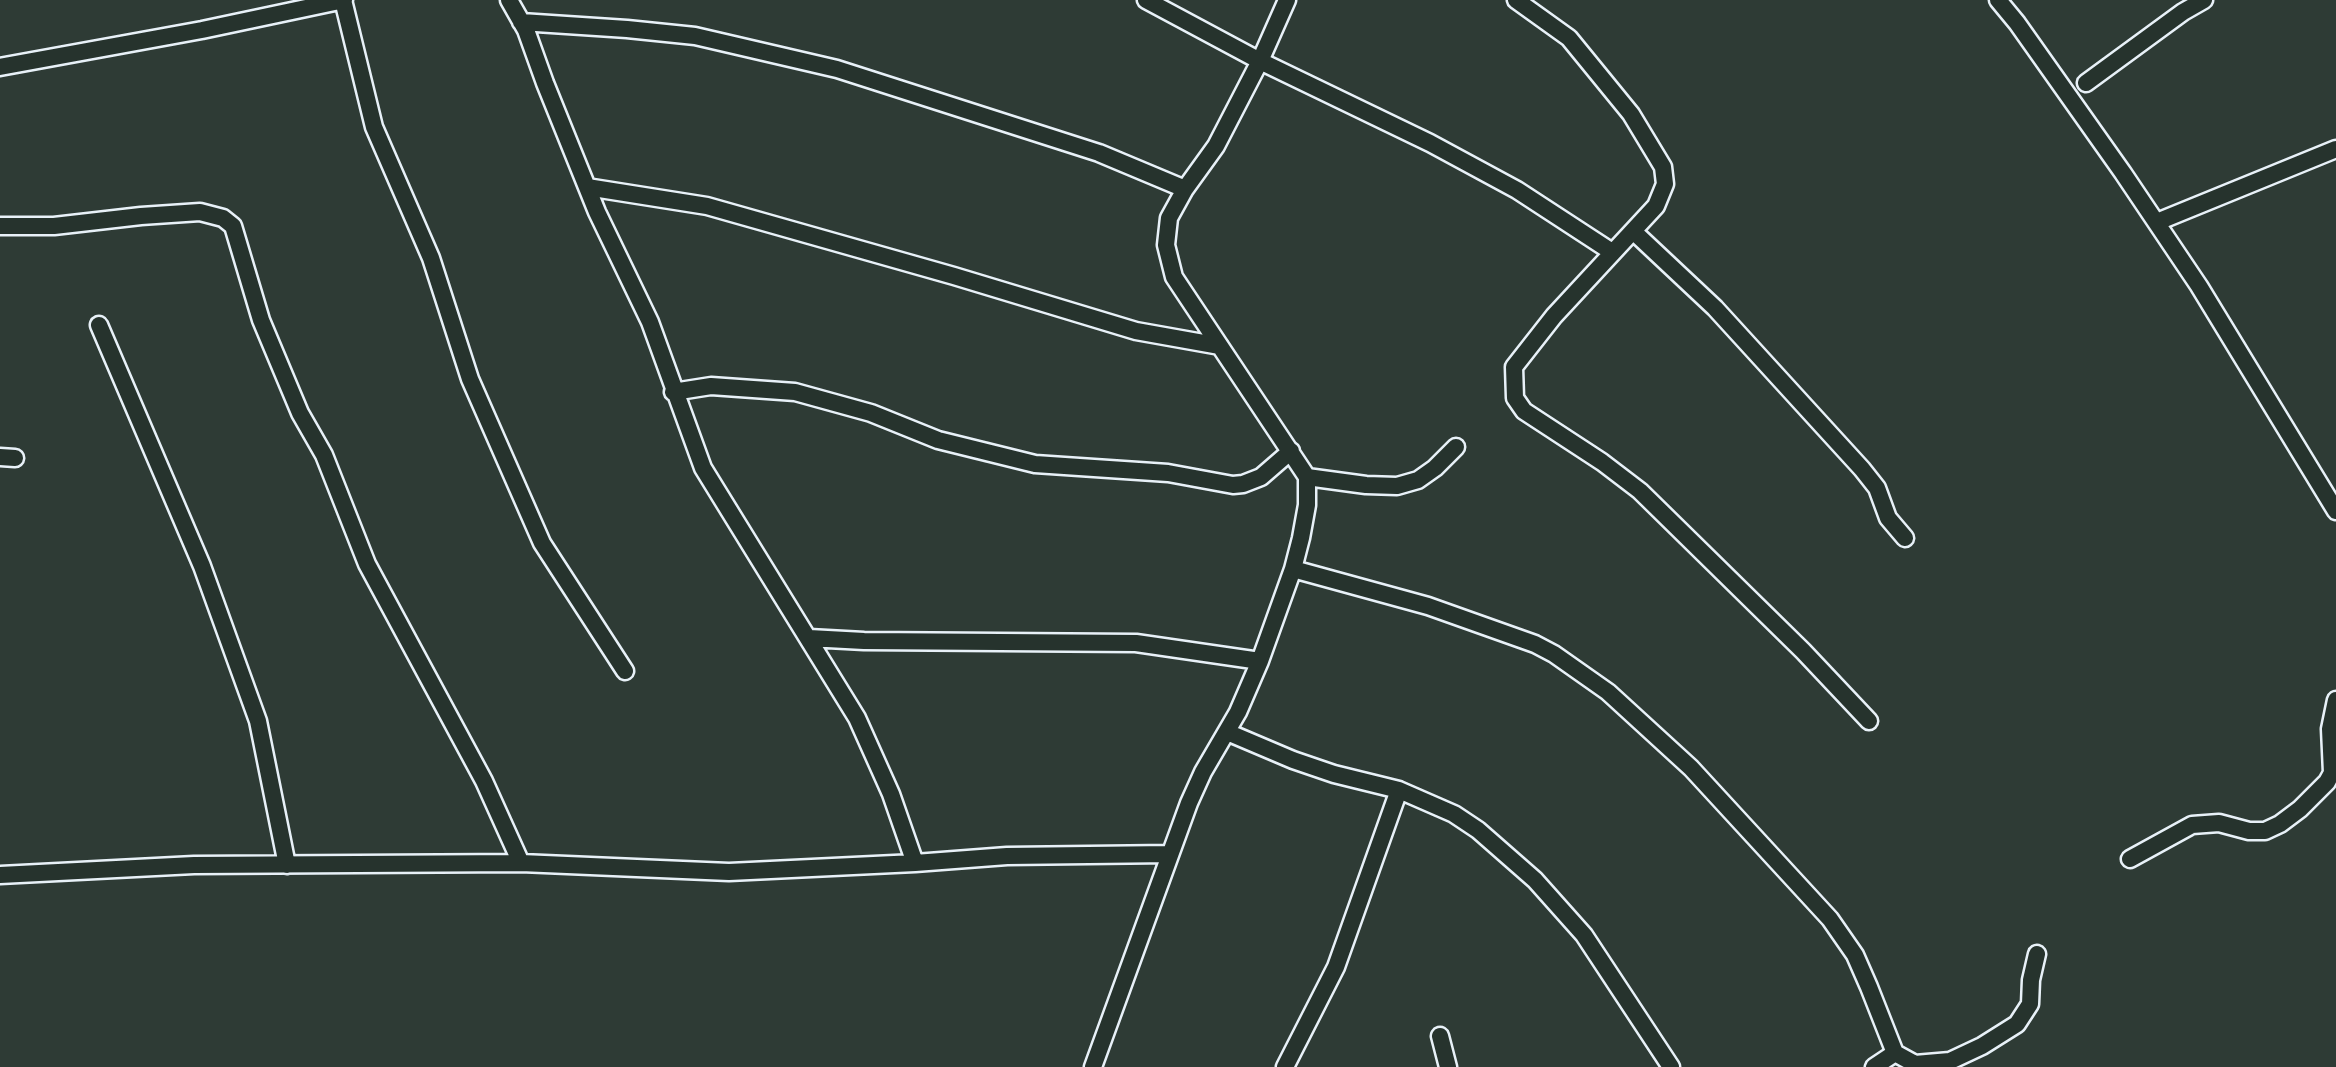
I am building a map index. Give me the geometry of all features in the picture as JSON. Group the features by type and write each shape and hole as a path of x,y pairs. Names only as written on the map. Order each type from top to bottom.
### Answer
{"street":[{"path":"0,67 202,30 344,0 374,127 431,258 470,379 542,543 625,671"},
{"path":"509,0 522,22 587,187 650,322 703,468 857,718 875,755 915,863"},
{"path":"1146,0 1260,61 1430,143 1517,190 1612,252"},
{"path":"1098,1065 1189,803 1203,772 1227,732 1260,661 1293,569 1307,505 1307,477 1174,277 1167,255 1166,236 1169,218 1185,189 1216,146 1260,61 1287,0"},
{"path":"1516,0 1569,38 1630,114 1663,167 1665,184 1656,206 1554,316 1514,367 1515,398 1524,411 1602,462 1640,491 1803,651 1869,721"},
{"path":"1998,0 2017,23 2157,222 2254,374 2336,511"},
{"path":"2086,83 2183,12 2204,0"},
{"path":"522,22 695,36 837,69 1099,153 1185,189"},
{"path":"2157,222 2336,149"},
{"path":"587,187 707,206 954,276 1136,331 1220,346"},
{"path":"0,226 54,226 200,212 223,218 233,226 261,320 300,413 324,455 367,564 484,781 521,863"},
{"path":"1633,231 1715,308 1862,469 1877,488 1888,518 1905,538"},
{"path":"99,325 202,566 258,721 287,865"},
{"path":"674,392 711,386 795,392 871,413 938,440 1035,464 1168,473 1233,484 1243,484 1261,477 1291,451"},
{"path":"1307,477 1366,485 1397,486 1418,480 1435,468 1456,447"},
{"path":"1293,569 1428,606 1535,644 1554,654 1608,692 1691,768 1830,919 1855,955 1895,1053 1915,1064 1950,1061 1982,1046 2017,1024 2030,1004 2031,980 2037,954"},
{"path":"808,638 864,641 1136,643 1260,661"},
{"path":"2130,859 2192,825 2219,823 2249,831 2265,831 2294,814 2327,782 2332,773 2330,729 2336,699"},
{"path":"1227,732 1293,760 1334,774 1399,790 1454,814 1478,830 1535,880 1584,935 1671,1067"},
{"path":"1285,1067 1336,967 1399,790"},
{"path":"0,875 194,865 521,863 729,872 1007,856 1170,854"},
{"path":"1440,1036 1448,1067"},
{"path":"1874,1067 1895,1053"}]}
